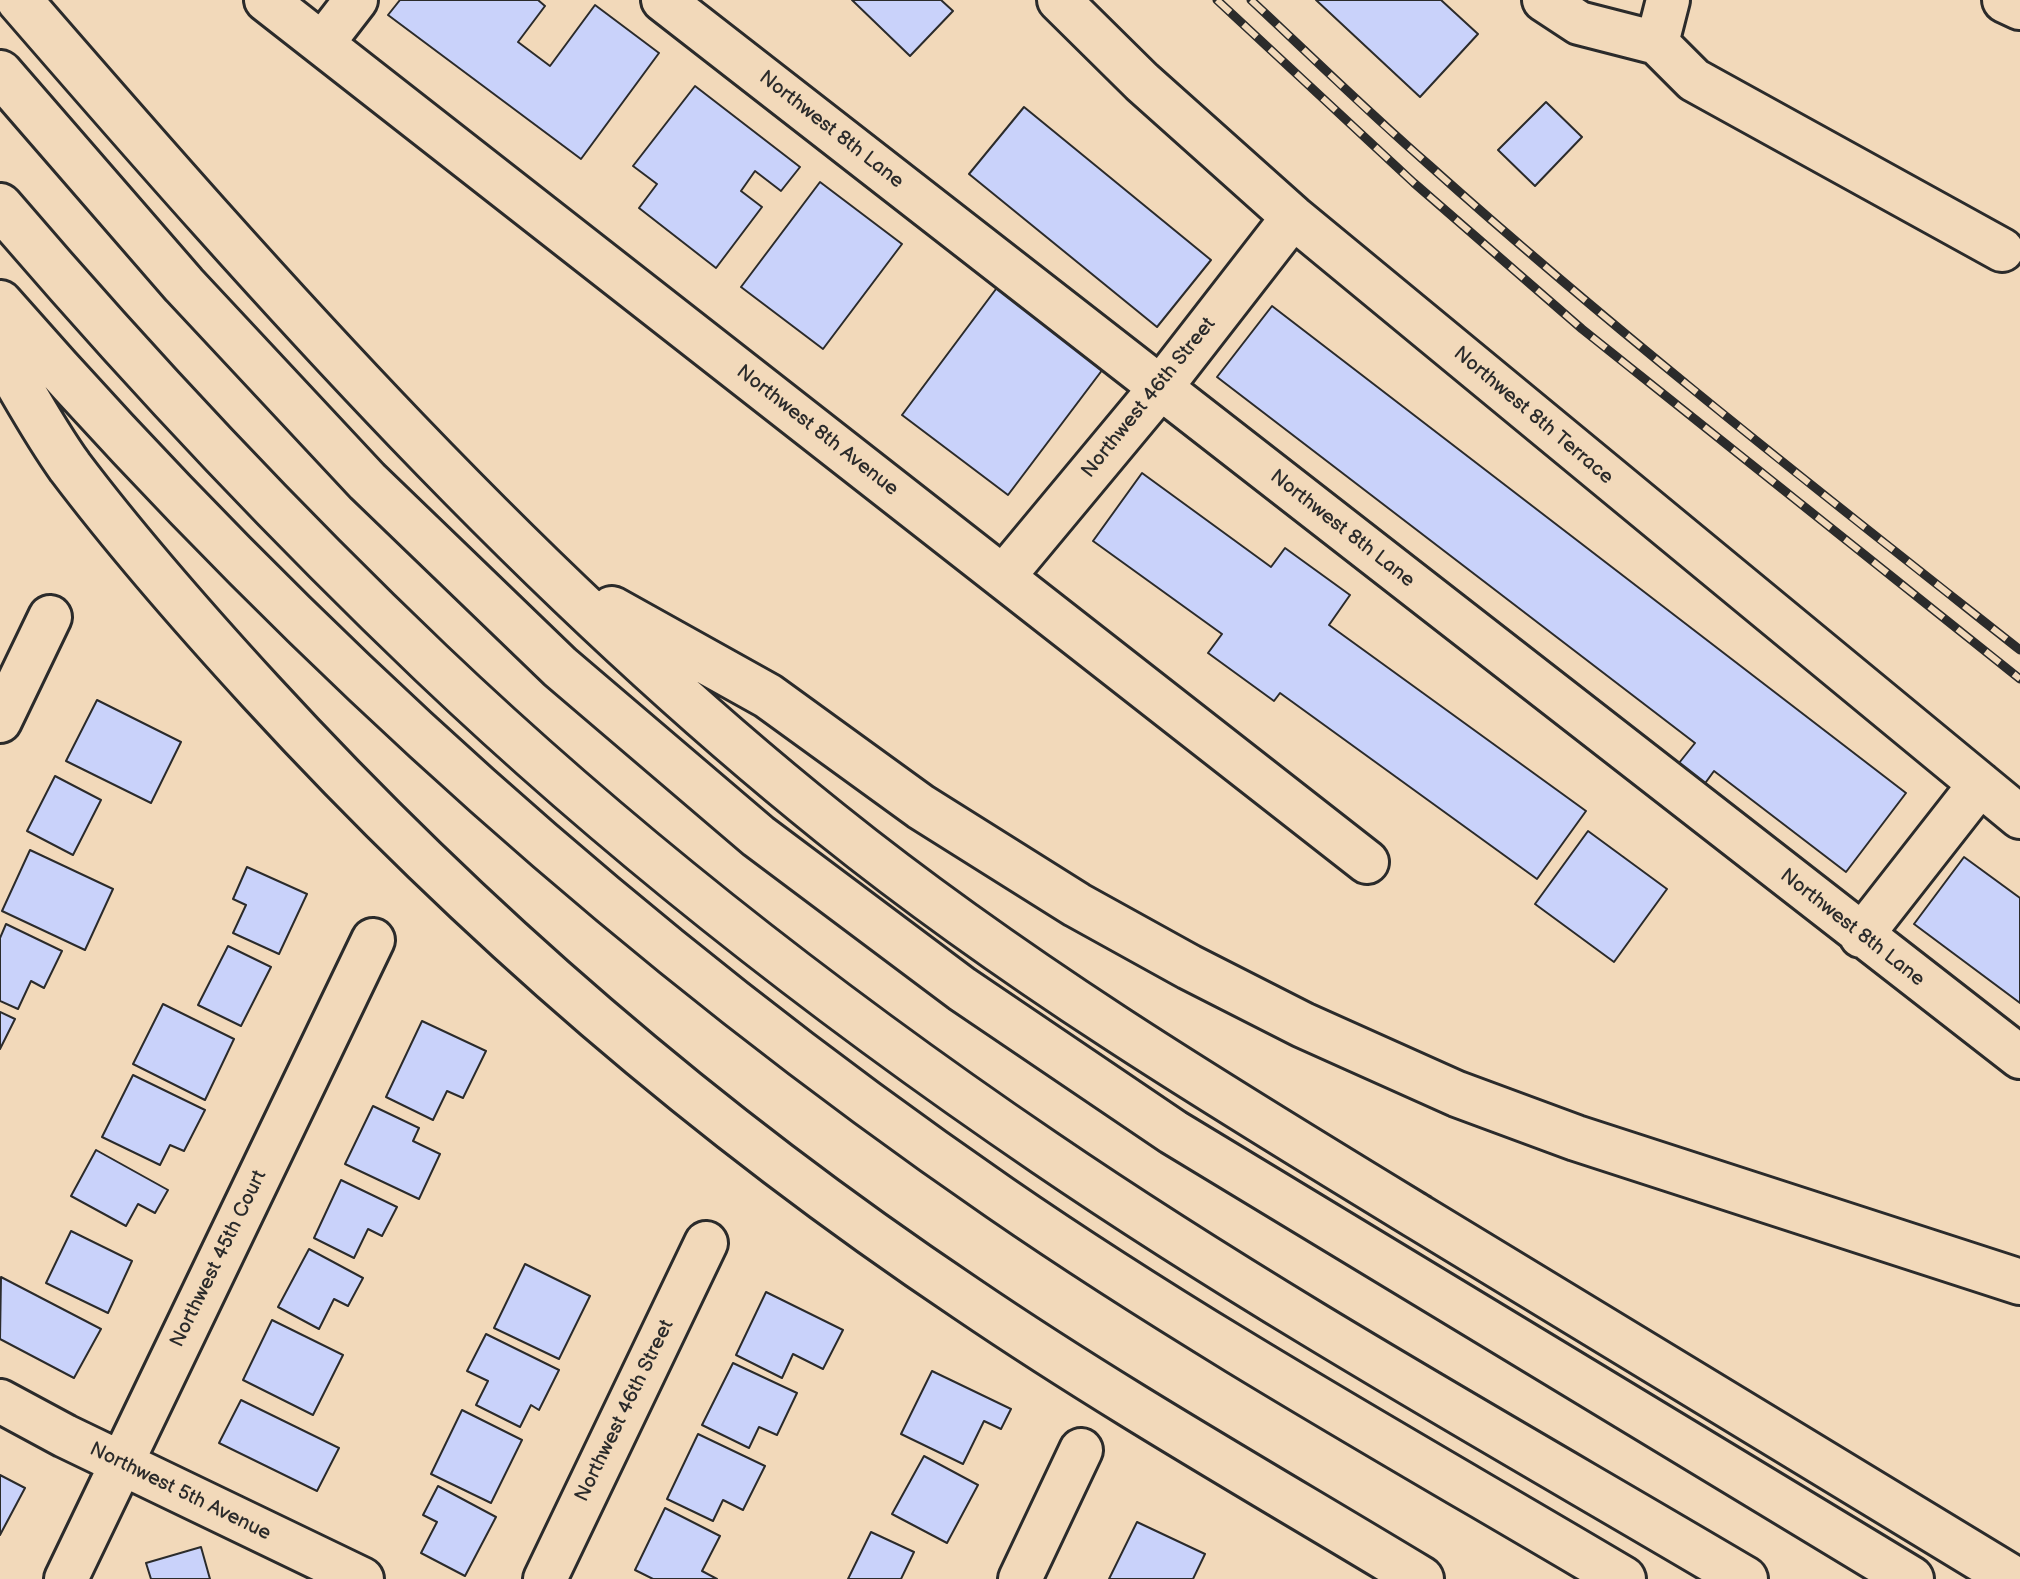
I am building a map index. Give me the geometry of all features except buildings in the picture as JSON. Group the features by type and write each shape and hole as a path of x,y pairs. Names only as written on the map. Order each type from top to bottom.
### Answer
{"main road":[{"path":"19,0 366,391 554,577 739,750 838,830 1042,979 1147,1050 2014,1579"},
{"path":"2005,0 2020,7"},
{"path":"0,73 184,285 367,481 560,667 758,836 962,989 1173,1132 1911,1579"},
{"path":"0,206 169,397 341,576 435,667 533,755 730,921 933,1074 1145,1220 1375,1361 1745,1579"},
{"path":"0,303 208,531 395,713 579,875 793,1049 1004,1201 1126,1281 1623,1579"},
{"path":"0,353 68,463 133,545 244,673 384,820 483,915 601,1021 685,1091 835,1207 966,1299 1421,1579"},
{"path":"554,577 768,696 921,807 1077,905 1303,1025 1457,1094 1550,1129 2020,1282"},
{"path":"1804,1451 2020,1546"}],"street":[{"name":"Northwest 8th Avenue","path":"266,0 1367,862"},
{"path":"322,44 356,0"},
{"name":"Northwest 8th Lane","path":"663,0 2020,1057"},
{"name":"Northwest 8th Terrace","path":"1059,0 1142,82 1293,217 2020,817"},
{"path":"1544,0 1579,23 1657,43 1694,80 2002,250"},
{"path":"1657,43 1668,0"},
{"name":"Northwest 46th Street","path":"1003,577 1161,387 1293,217"},
{"path":"0,721 50,617"},
{"path":"1861,936 1980,784"},
{"name":"Northwest 45th Court","path":"66,1579 373,940"},
{"name":"Northwest 46th Street","path":"545,1579 706,1243"},
{"name":"Northwest 5th Avenue","path":"0,1401 362,1579"},
{"path":"1020,1579 1081,1450"}],"railway":[{"path":"1217,0 1414,183 1582,329 2020,679"},
{"path":"1251,0 1406,145 1573,290 2020,650"}]}
